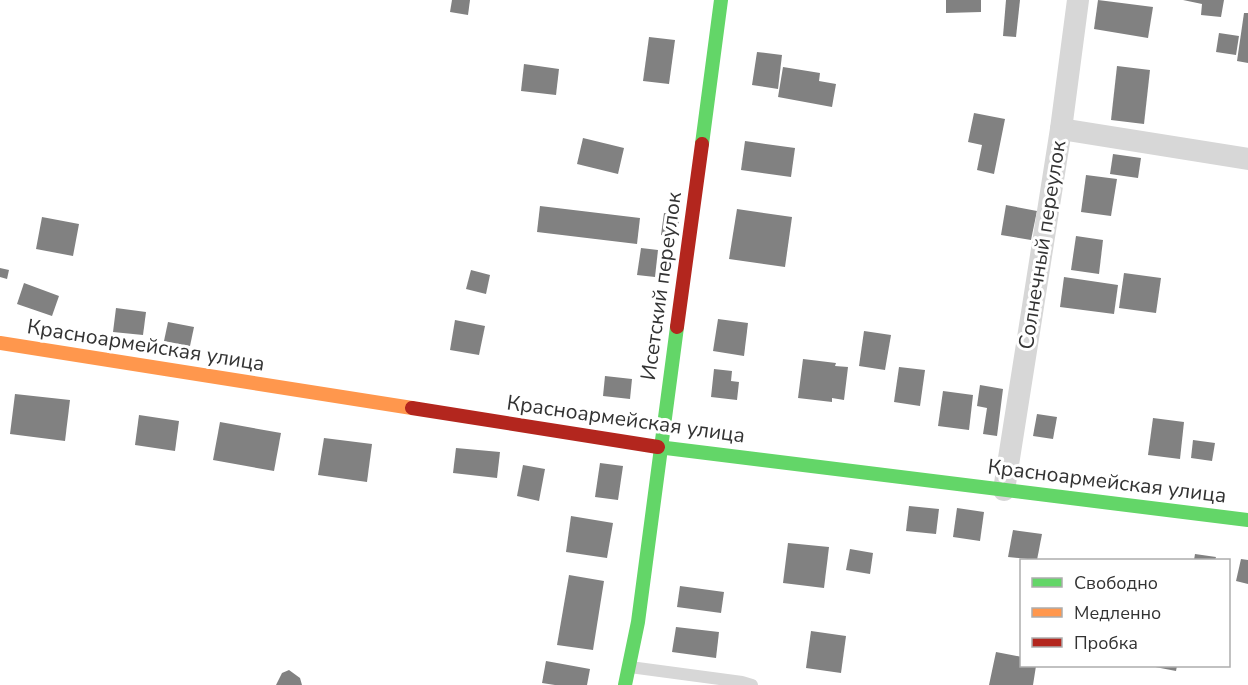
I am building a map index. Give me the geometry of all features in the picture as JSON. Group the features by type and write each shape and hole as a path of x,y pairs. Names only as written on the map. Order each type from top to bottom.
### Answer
{"street":[{"name":"Исетский переулок","path":"625,685 638,622 721,0"},
{"name":"Солнечный переулок","path":"1004,490 1078,0"},
{"path":"1060,129 1248,159"},
{"name":"Красноармейская улица","path":"0,343 660,447 1248,520"}],"lane":[{"path":"629,666 752,685"}],"building":[{"path":"452,0 470,0 468,15 450,12"},
{"path":"946,0 981,0 981,12 946,13"},
{"path":"1006,0 1020,0 1016,37 1003,36"},
{"path":"1098,0 1153,7 1148,38 1094,29"},
{"path":"1183,0 1224,0 1221,17 1201,15 1202,4"},
{"path":"1244,13 1248,13 1248,63 1237,61"},
{"path":"1219,33 1239,36 1236,55 1216,52"},
{"path":"649,37 675,40 669,84 643,81"},
{"path":"757,52 782,55 778,89 752,85"},
{"path":"524,64 559,69 556,95 521,91"},
{"path":"1117,66 1150,70 1144,124 1111,120"},
{"path":"783,67 820,73 819,81 836,84 832,107 778,97"},
{"path":"974,113 1005,119 994,174 977,170 982,145 968,142"},
{"path":"583,138 624,148 618,174 577,164"},
{"path":"745,141 795,148 791,177 741,170"},
{"path":"1113,154 1141,158 1138,178 1110,174"},
{"path":"1086,175 1117,179 1111,216 1081,212"},
{"path":"1006,205 1037,211 1031,240 1001,235"},
{"path":"540,206 640,218 637,244 537,232"},
{"path":"737,209 792,217 785,267 729,259"},
{"path":"664,213 680,215 676,237 661,235"},
{"path":"42,217 79,224 73,256 36,249"},
{"path":"1076,236 1103,240 1099,274 1071,270"},
{"path":"641,248 658,250 655,277 637,275"},
{"path":"0,268 9,270 7,279 0,277"},
{"path":"471,270 490,275 486,294 466,289"},
{"path":"1124,273 1161,278 1156,313 1119,308"},
{"path":"1064,277 1118,285 1114,314 1060,307"},
{"path":"24,283 59,296 52,316 17,304"},
{"path":"116,308 146,312 143,335 113,332"},
{"path":"718,319 748,323 744,356 713,351"},
{"path":"455,320 485,326 479,355 450,350"},
{"path":"168,322 194,327 190,346 164,341"},
{"path":"864,331 891,335 885,370 859,366"},
{"path":"803,359 836,363 835,366 848,367 844,400 832,398 832,402 798,398"},
{"path":"899,367 925,370 920,406 894,402"},
{"path":"714,369 732,371 731,381 739,382 737,400 711,397"},
{"path":"605,376 632,379 630,399 603,396"},
{"path":"980,385 1003,389 997,436 983,434 987,408 977,406"},
{"path":"943,391 973,395 969,430 938,426"},
{"path":"15,394 70,400 65,441 10,434"},
{"path":"1037,414 1057,417 1053,439 1033,436"},
{"path":"139,415 179,421 175,451 135,445"},
{"path":"1153,418 1184,422 1180,459 1148,455"},
{"path":"220,422 281,433 274,471 213,460"},
{"path":"324,438 372,444 367,482 318,475"},
{"path":"1193,440 1215,443 1212,461 1191,458"},
{"path":"456,448 500,452 497,478 453,473"},
{"path":"600,463 623,466 618,500 595,497"},
{"path":"523,465 545,469 539,501 517,496"},
{"path":"909,506 939,509 936,534 906,531"},
{"path":"957,508 984,512 980,541 953,537"},
{"path":"571,516 613,523 607,558 566,552"},
{"path":"1013,530 1042,534 1037,559 1008,557"},
{"path":"788,543 829,547 824,588 783,583"},
{"path":"850,549 873,553 870,574 846,570"},
{"path":"1195,554 1216,557 1215,559 1194,559"},
{"path":"1241,559 1248,560 1248,584 1236,581"},
{"path":"569,575 604,581 593,650 557,645"},
{"path":"680,586 724,592 721,613 677,607"},
{"path":"676,627 719,632 716,658 672,652"},
{"path":"811,631 846,636 841,673 806,668"},
{"path":"996,652 1020,657 1020,667 1036,667 1033,685 989,685"},
{"path":"546,661 590,669 587,685 542,683"},
{"path":"1155,667 1177,667 1176,671"},
{"path":"289,670 300,678 302,685 276,685 282,673"}],"traffic: fast":[{"path":"702,144 721,0"},
{"path":"625,685 638,622 677,327"},
{"path":"658,447 1248,520"}],"traffic: slow":[{"path":"0,343 412,408"}],"traffic: jam":[{"path":"677,327 702,144"},
{"path":"412,408 658,447"}]}
